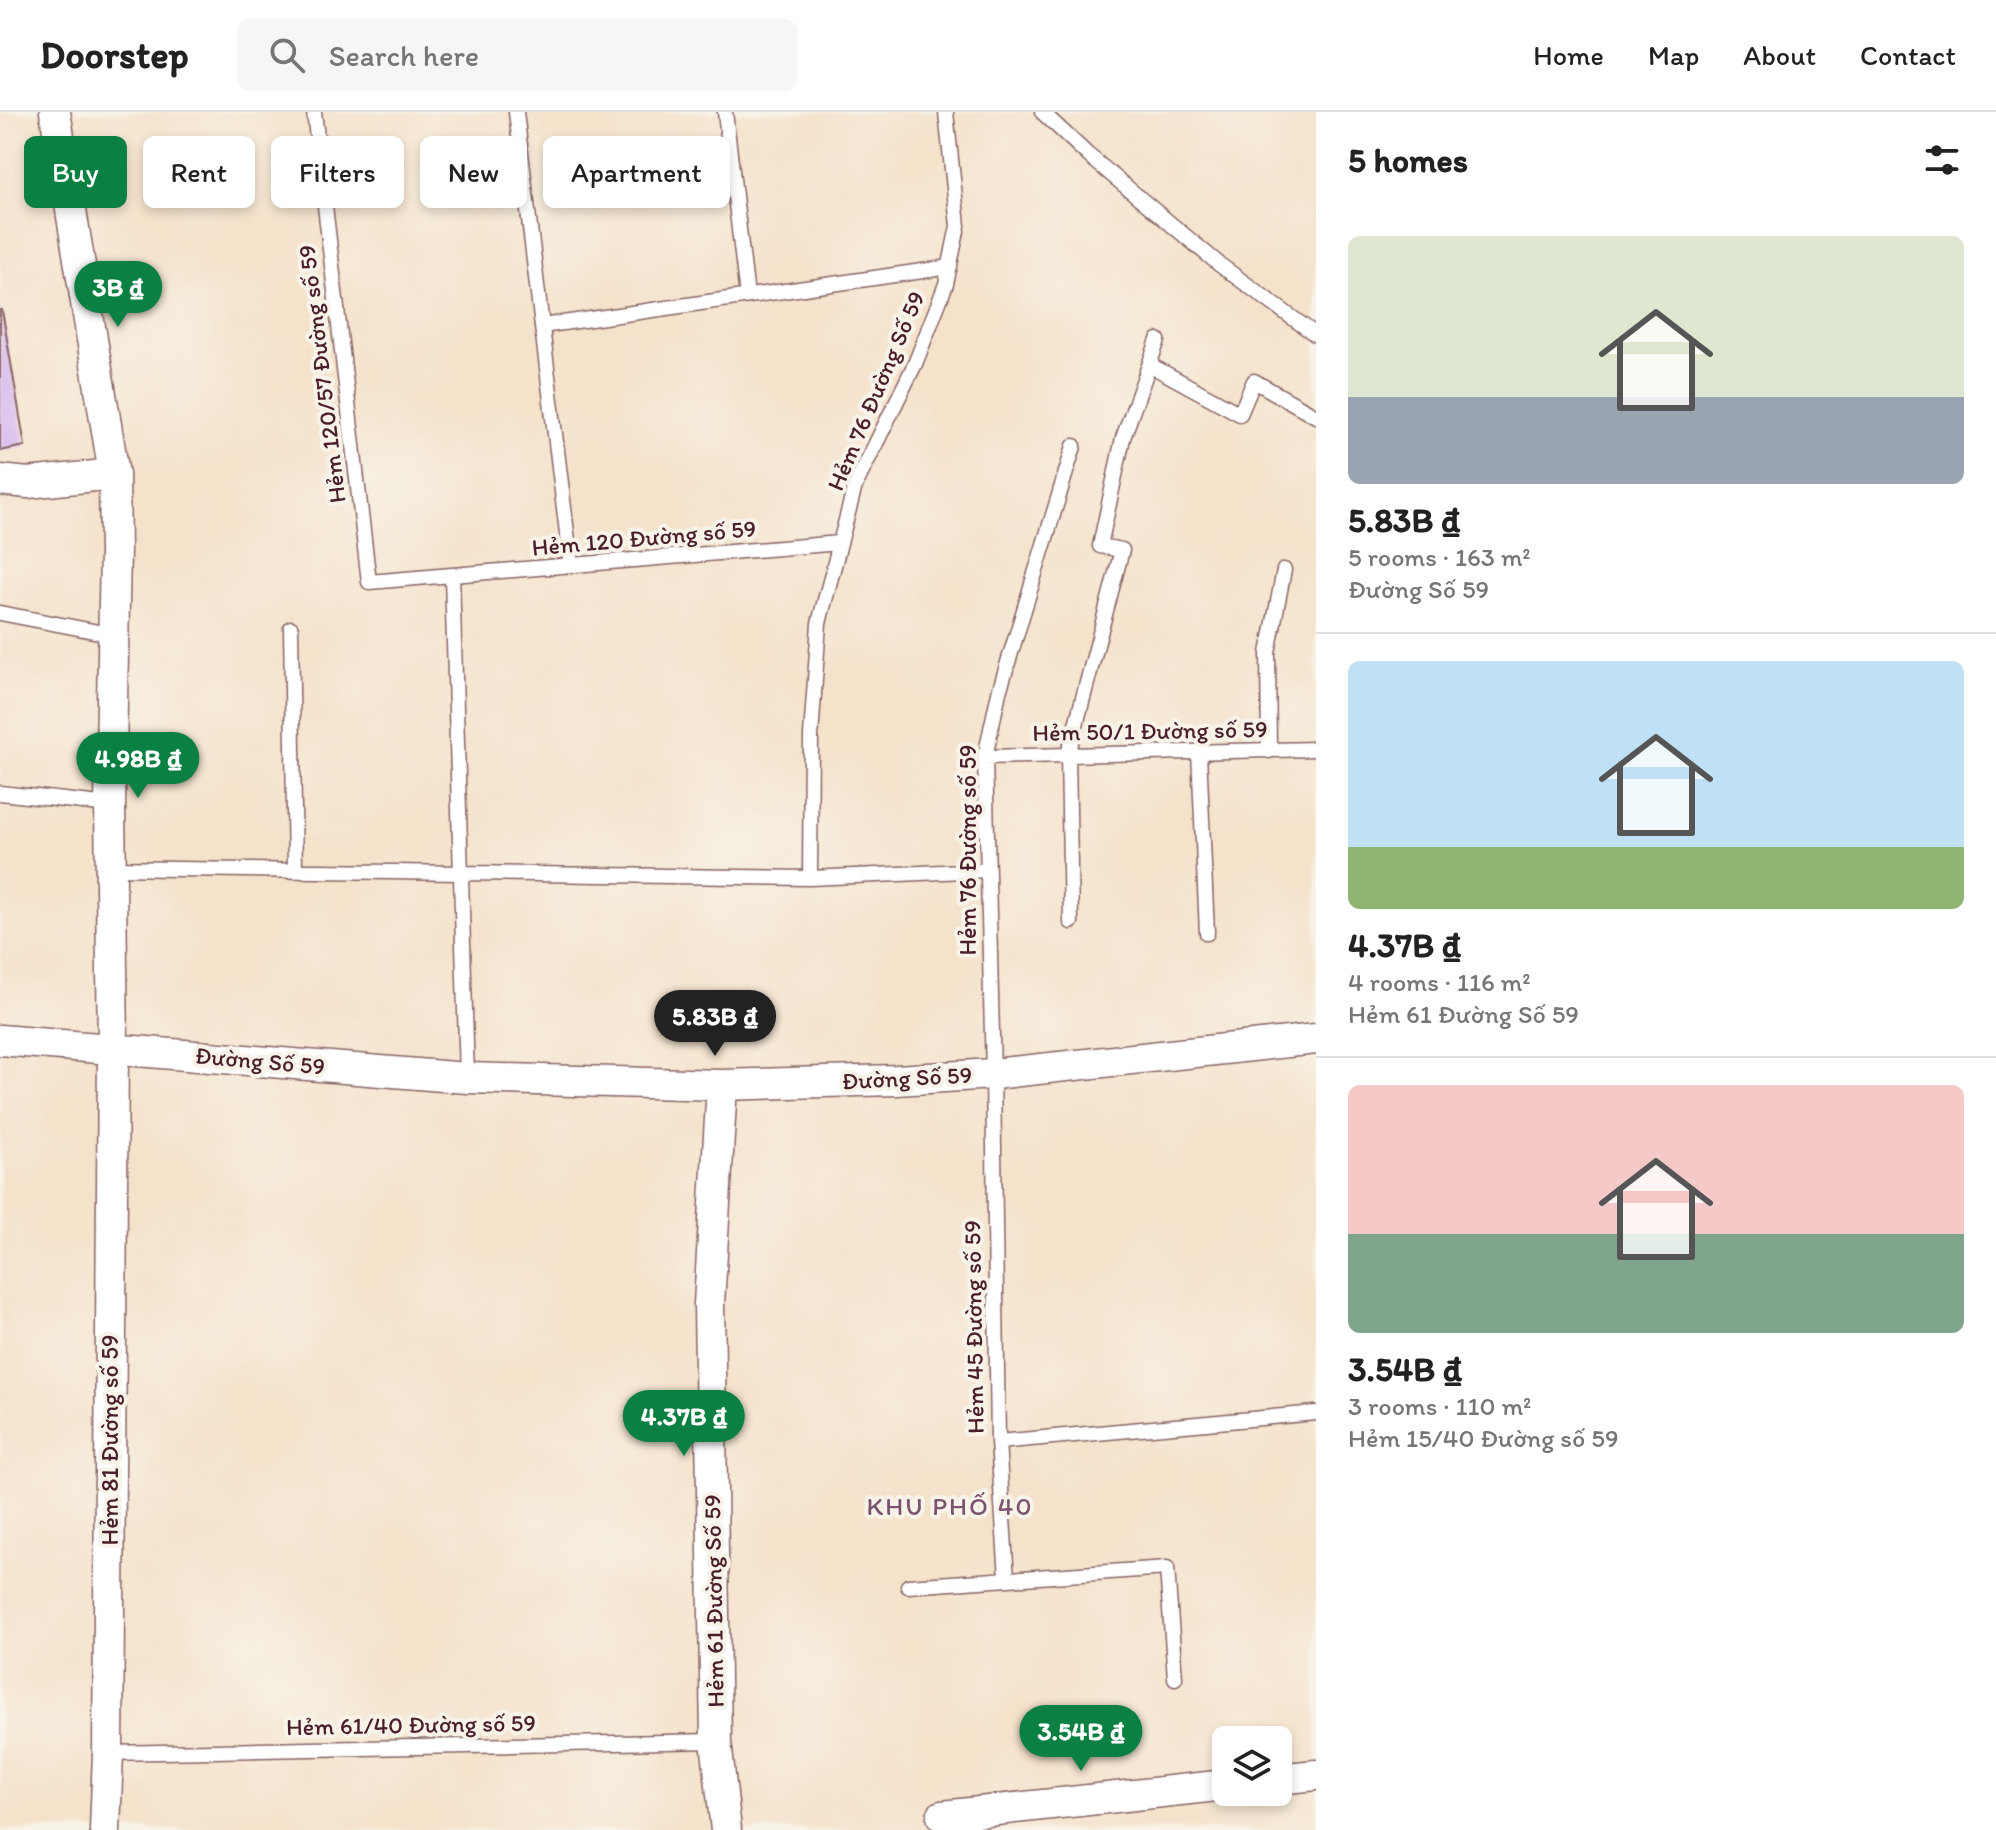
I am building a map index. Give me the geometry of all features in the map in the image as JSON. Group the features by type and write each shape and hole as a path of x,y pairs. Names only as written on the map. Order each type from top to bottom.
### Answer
{"street":[{"name":"Hẻm 81 Đường số 59","path":"55,112 114,474 110,805 113,1050 105,1830"},
{"path":"0,480 28,483 114,474"},
{"name":"Đường Số 59","path":"0,1040 467,1078 722,1085 993,1074 1316,1039"},
{"name":"Hẻm 61 Đường Số 59","path":"722,1085 709,1304 716,1741 726,1830"},
{"path":"1292,1778 1316,1775"},
{"path":"942,1816 1212,1787"}],"lane":[{"name":"Hẻm 120/57 Đường số 59","path":"314,112 369,582"},
{"path":"516,112 571,566"},
{"path":"725,112 747,296"},
{"name":"Hẻm 76 Đường Số 59","path":"810,878 811,736 819,623 855,486 915,364 946,284 958,226 946,112"},
{"path":"1042,112 1088,155 1220,265 1316,335"},
{"path":"542,326 950,267"},
{"path":"1071,922 1068,755 1122,550 1100,546 1123,438 1158,340"},
{"path":"1150,365 1240,414 1254,381 1316,416"},
{"name":"Hẻm 76 Đường số 59","path":"993,1074 985,757 999,692 1074,446"},
{"name":"Hẻm 120 Đường số 59","path":"369,582 840,543"},
{"path":"1269,751 1268,653 1284,570"},
{"path":"452,575 467,1078"},
{"path":"0,613 114,635"},
{"path":"291,628 295,870"},
{"name":"Hẻm 50/1 Đường số 59","path":"985,757 1316,749"},
{"path":"1199,752 1207,933"},
{"path":"0,793 110,805"},
{"path":"111,868 460,872"},
{"name":"Hẻm 76 Đường Số 59","path":"460,872 810,878 987,870"},
{"name":"Hẻm 45 Đường số 59","path":"993,1074 998,1442 1007,1579"},
{"path":"998,1442 1316,1413"},
{"path":"908,1586 1167,1568 1175,1678"},
{"name":"Hẻm 61/40 Đường số 59","path":"108,1753 716,1741"}],"building":[{"path":"0,310 25,446 0,451"}],"district":[{"name":"KHU PHỐ 40","path":"950,1506"}]}
